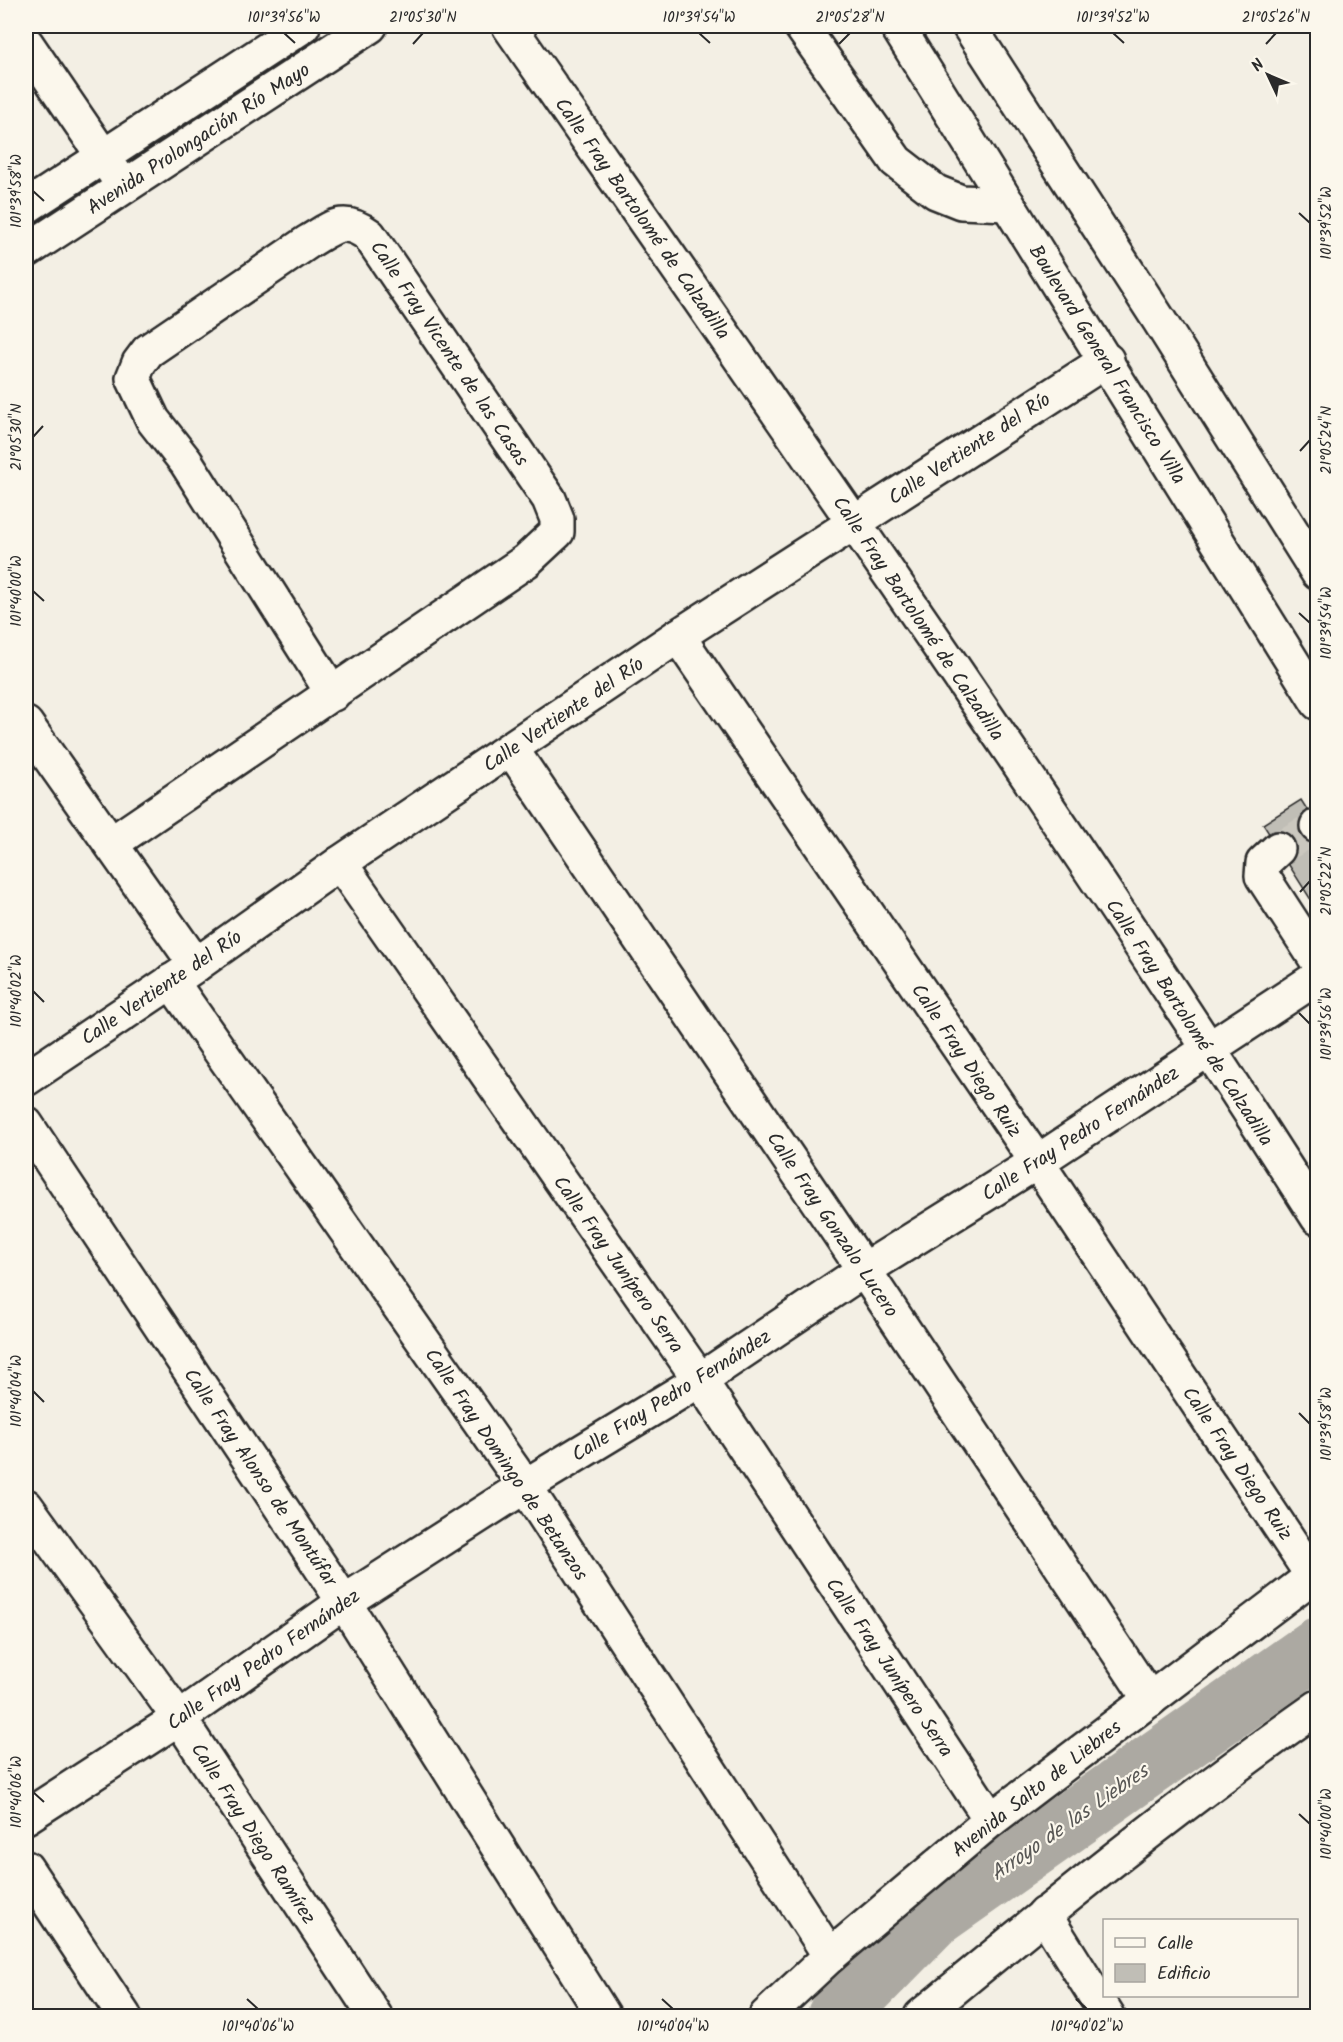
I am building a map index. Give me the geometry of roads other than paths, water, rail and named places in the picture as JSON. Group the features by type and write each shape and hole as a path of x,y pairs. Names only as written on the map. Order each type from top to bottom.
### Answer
{"street":[{"name":"Avenida Prolongación Río Mayo","path":"26,207 103,158 264,36 303,26"},
{"name":"Avenida Prolongación Río Mayo","path":"26,251 370,26"},
{"name":"Calle Fray Bartolomé de Calzadilla","path":"509,26 854,522 1210,1049 1317,1218"},
{"path":"801,26 903,167 936,192 961,202 1008,204"},
{"name":"Boulevard General Francisco Villa","path":"897,26 1107,360 1317,703"},
{"path":"969,26 1159,320 1317,573"},
{"path":"26,43 124,186"},
{"name":"Calle Fray Vicente de las Casas","path":"112,843 333,694 526,561 552,540 557,525 549,500 369,235 357,226 345,223 332,227 308,242 148,351 139,363 133,378 153,420 186,462 333,694"},
{"name":"Calle Vertiente del Río","path":"26,1079 184,973 340,863 512,750 678,636 1107,360"},
{"name":"Calle Fray Diego Ruiz","path":"678,636 1315,1573"},
{"name":"Calle Fray Domingo de Betanzos","path":"26,724 112,843 184,973 525,1486 830,1956"},
{"name":"Calle Fray Gonzalo Lucero","path":"512,750 864,1270 1150,1700"},
{"path":"1278,849 1263,863 1262,876 1317,962"},
{"name":"Calle Fray Junípero Serra","path":"340,863 700,1380 991,1820"},
{"name":"Calle Fray Pedro Fernández","path":"26,1817 179,1718 344,1602 525,1486 700,1380 864,1270 1037,1162 1210,1049 1317,976"},
{"name":"Calle Fray Alonso de Montúfar","path":"26,1124 344,1602 604,2016"},
{"name":"Calle Fray Diego Ramírez","path":"26,1506 179,1718 375,2016"},
{"name":"Avenida Salto de Liebres","path":"766,2016 830,1956 991,1820 1315,1573"},
{"path":"921,2016 1044,1914 1217,1778 1317,1707"},
{"path":"26,1868 124,2016"},
{"path":"1044,1914 1108,2016"}],"waterway":[{"name":"Arroyo de las Liebres","path":"837,2016 932,1919 1318,1647"}],"tunnel":[{"path":"1278,849 1317,826"}]}
